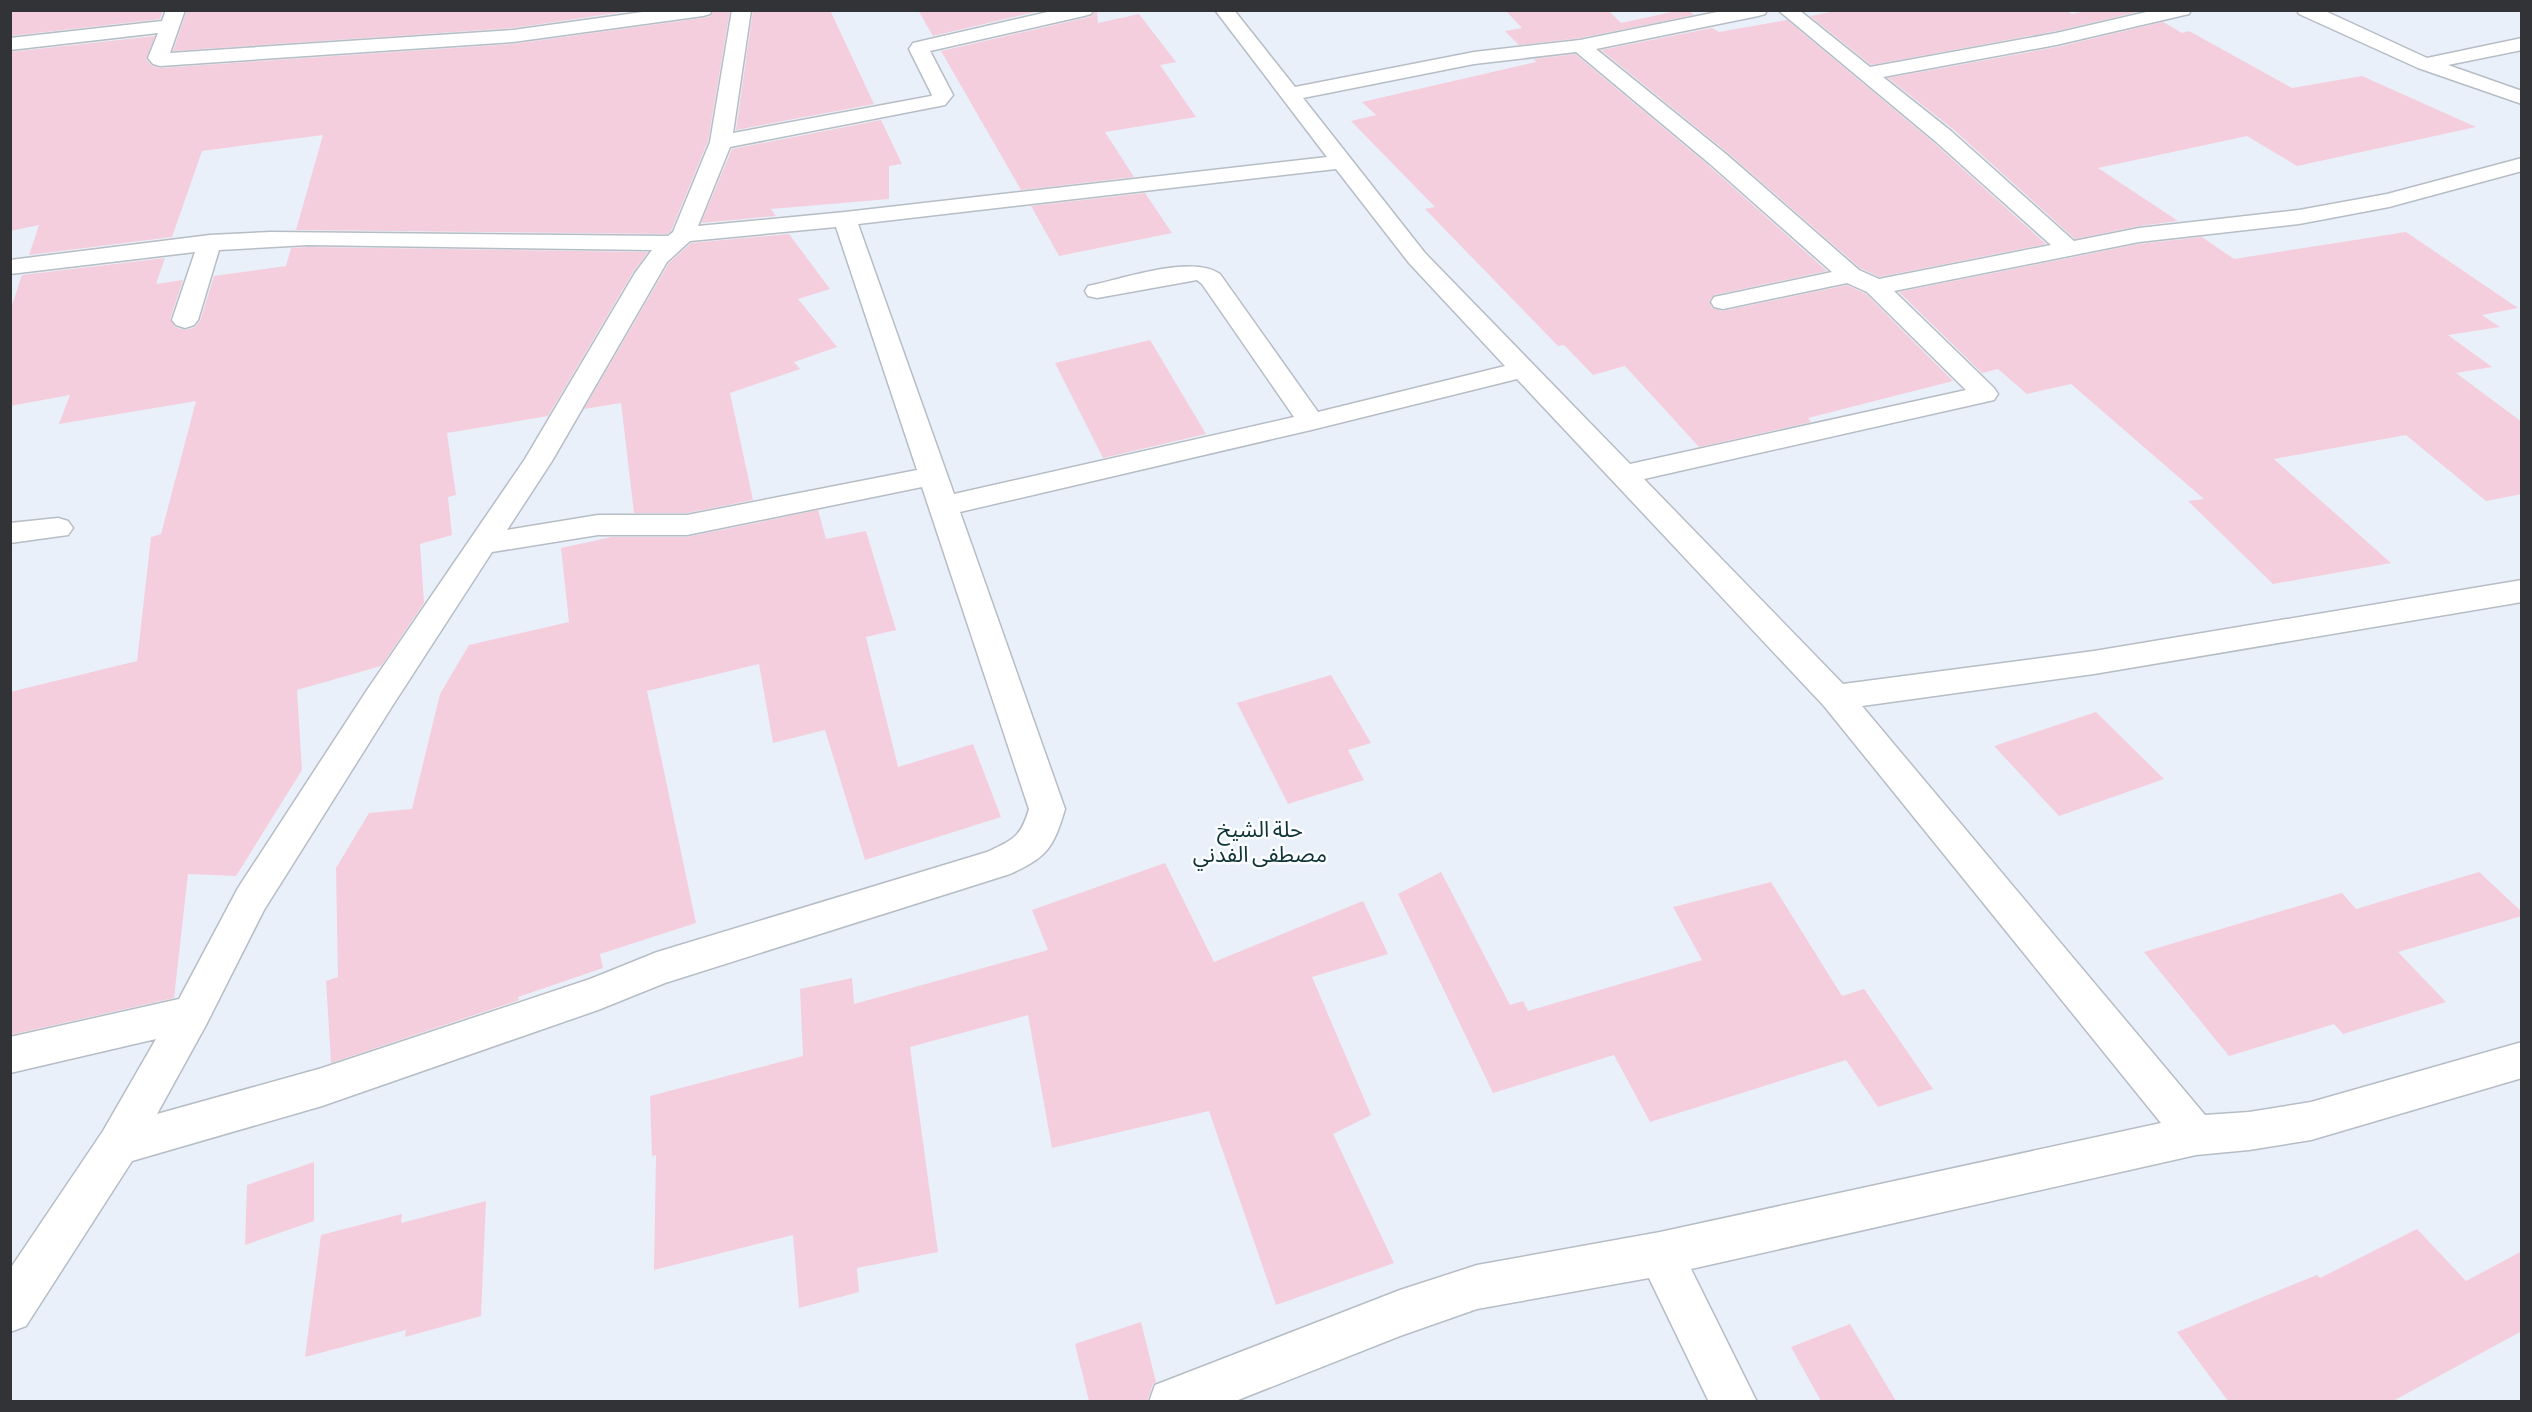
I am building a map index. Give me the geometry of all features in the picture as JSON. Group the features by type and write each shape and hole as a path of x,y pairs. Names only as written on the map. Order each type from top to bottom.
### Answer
{"street":[{"path":"10,44 173,18 160,60 704,10"},
{"path":"10,1310 118,1145 192,1013 250,899 538,461 647,273 658,257 679,239 722,142 742,10"},
{"path":"722,142 938,101 943,95 920,47 1084,10"},
{"path":"1224,10 1340,162 1417,258 1836,697 2196,1136"},
{"path":"1696,10 1715,21"},
{"path":"1290,94 1474,58 1580,46 1715,21 1758,10"},
{"path":"1787,10 1979,168 2069,249"},
{"path":"1867,74 2056,39 2182,10"},
{"path":"2306,10 2426,64 2522,98"},
{"path":"2426,64 2522,44"},
{"path":"1580,46 1718,159 1850,275 1876,287 1985,394 1624,474"},
{"path":"10,267 210,242 308,238 679,239 1340,162"},
{"path":"1876,287 2139,235 2310,215 2389,200 2522,164"},
{"path":"118,1145 332,1084 598,993 657,969 997,864 1022,853 1036,842 1047,809 845,219"},
{"path":"185,320 210,242"},
{"path":"1096,291 1190,272 1203,273 1211,279 1311,422"},
{"path":"1724,302 1850,275"},
{"path":"483,544 598,525 687,525 938,491 1311,422 1522,370"},
{"path":"10,533 58,528"},
{"path":"1836,697 1930,687 2241,639 2522,591"},
{"path":"10,1055 192,1013"},
{"path":"1172,1401 1400,1313 1477,1287 1660,1254 2196,1136 2249,1131 2311,1120 2522,1060"},
{"path":"1660,1254 1734,1401"}],"building":[{"path":"10,10 163,10 160,19 10,36"},
{"path":"187,10 637,10 513,28 173,51"},
{"path":"714,10 730,10 708,141 671,231 667,234 296,230 323,135 202,151 172,237 29,255 39,225 10,231 10,52 155,36 146,59 152,66 160,68 513,44 703,18 711,16"},
{"path":"753,10 830,10 874,104 736,130"},
{"path":"918,10 1044,10 933,36"},
{"path":"1097,10 1098,23 1139,14 1176,62 1160,65 1196,117 1105,132 1134,177 1021,190 941,51 1085,18 1092,16"},
{"path":"1505,10 1608,10 1621,23 1681,10 1688,10 1694,15 1580,38 1519,45 1505,31 1522,28"},
{"path":"1841,10 2065,10 2072,14 2090,10 2142,11 2056,31 1871,65 1810,16"},
{"path":"1787,20 1934,143 2046,244 1879,277 1860,268 1727,152 1601,50 1712,28 1719,32"},
{"path":"2163,22 2182,33 2189,31 2292,88 2362,76 2476,127 2297,166 2247,136 2098,168 2178,221 2075,239 1953,129 1888,78 2057,47"},
{"path":"1575,54 1709,166 1827,271 1714,295 1709,301 1712,308 1723,311 1847,285 1866,294 1953,381 1808,418 1811,422 1699,447 1625,366 1593,375 1564,345 1558,346 1425,209 1435,207 1351,121 1376,115 1362,102 1536,62 1534,59"},
{"path":"881,120 902,164 889,166 889,199 771,209 776,216 701,223 732,149"},
{"path":"1145,193 1172,233 1059,256 1031,206"},
{"path":"2406,232 2518,308 2482,315 2500,327 2448,335 2492,367 2456,373 2522,422 2522,494 2486,501 2406,435 2274,459 2391,563 2273,584 2188,501 2204,499 2071,384 2027,394 1998,369 1982,373 1899,292 2139,244 2202,237 2234,259"},
{"path":"789,234 830,289 798,299 837,347 794,362 800,369 730,393 753,500 687,513 634,513 621,403 584,409 669,263 691,243"},
{"path":"291,248 648,252 633,272 548,416 447,433 456,495 448,497 452,535 420,544 424,603 381,666 297,690 302,770 236,876 188,874 174,998 10,1035 10,692 137,661 151,537 161,534 196,401 59,424 70,395 10,406 10,311 22,275 165,258 156,284 183,280 170,319 175,327 186,330 195,327 200,321 214,276 286,266"},
{"path":"1150,340 1206,434 1103,458 1055,363"},
{"path":"818,510 826,539 866,531 896,630 866,637 898,767 973,744 1001,817 865,860 825,730 773,743 759,664 647,691 696,923 600,954 603,968 518,997 519,1000 331,1063 326,981 338,977 336,868 369,813 412,809 440,694 469,645 569,622 561,548 612,537 687,537"},
{"path":"1331,675 1371,743 1348,750 1364,780 1288,804 1237,703"},
{"path":"2096,712 2164,779 2059,816 1994,746"},
{"path":"1165,863 1214,962 1363,901 1388,954 1312,977 1371,1115 1333,1134 1394,1263 1276,1305 1209,1111 1052,1148 1028,1015 910,1047 938,1252 857,1268 859,1292 799,1308 793,1235 654,1270 656,1155 652,1156 650,1096 803,1056 800,989 852,978 854,1004 1048,950 1032,910"},
{"path":"1441,872 1510,1005 1523,1001 1528,1011 1702,960 1673,907 1771,882 1842,996 1864,989 1933,1089 1878,1107 1846,1060 1650,1122 1614,1055 1493,1093 1398,894"},
{"path":"2479,872 2522,912 2522,916 2398,952 2446,1002 2343,1034 2334,1024 2229,1056 2144,952 2342,893 2356,909"},
{"path":"314,1162 314,1221 245,1245 247,1185"},
{"path":"486,1201 481,1316 405,1337 406,1330 305,1357 321,1235 402,1214 401,1223"},
{"path":"2417,1229 2466,1281 2522,1251 2522,1331 2393,1401 2228,1401 2177,1332 2317,1275 2320,1278"},
{"path":"1141,1322 1156,1382 1153,1384 1147,1401 1089,1401 1075,1344"},
{"path":"1850,1324 1896,1401 1821,1401 1791,1347"}],"district":[{"name":"حلة الشيخ مصطفى الفدني","path":"1260,842"}]}
